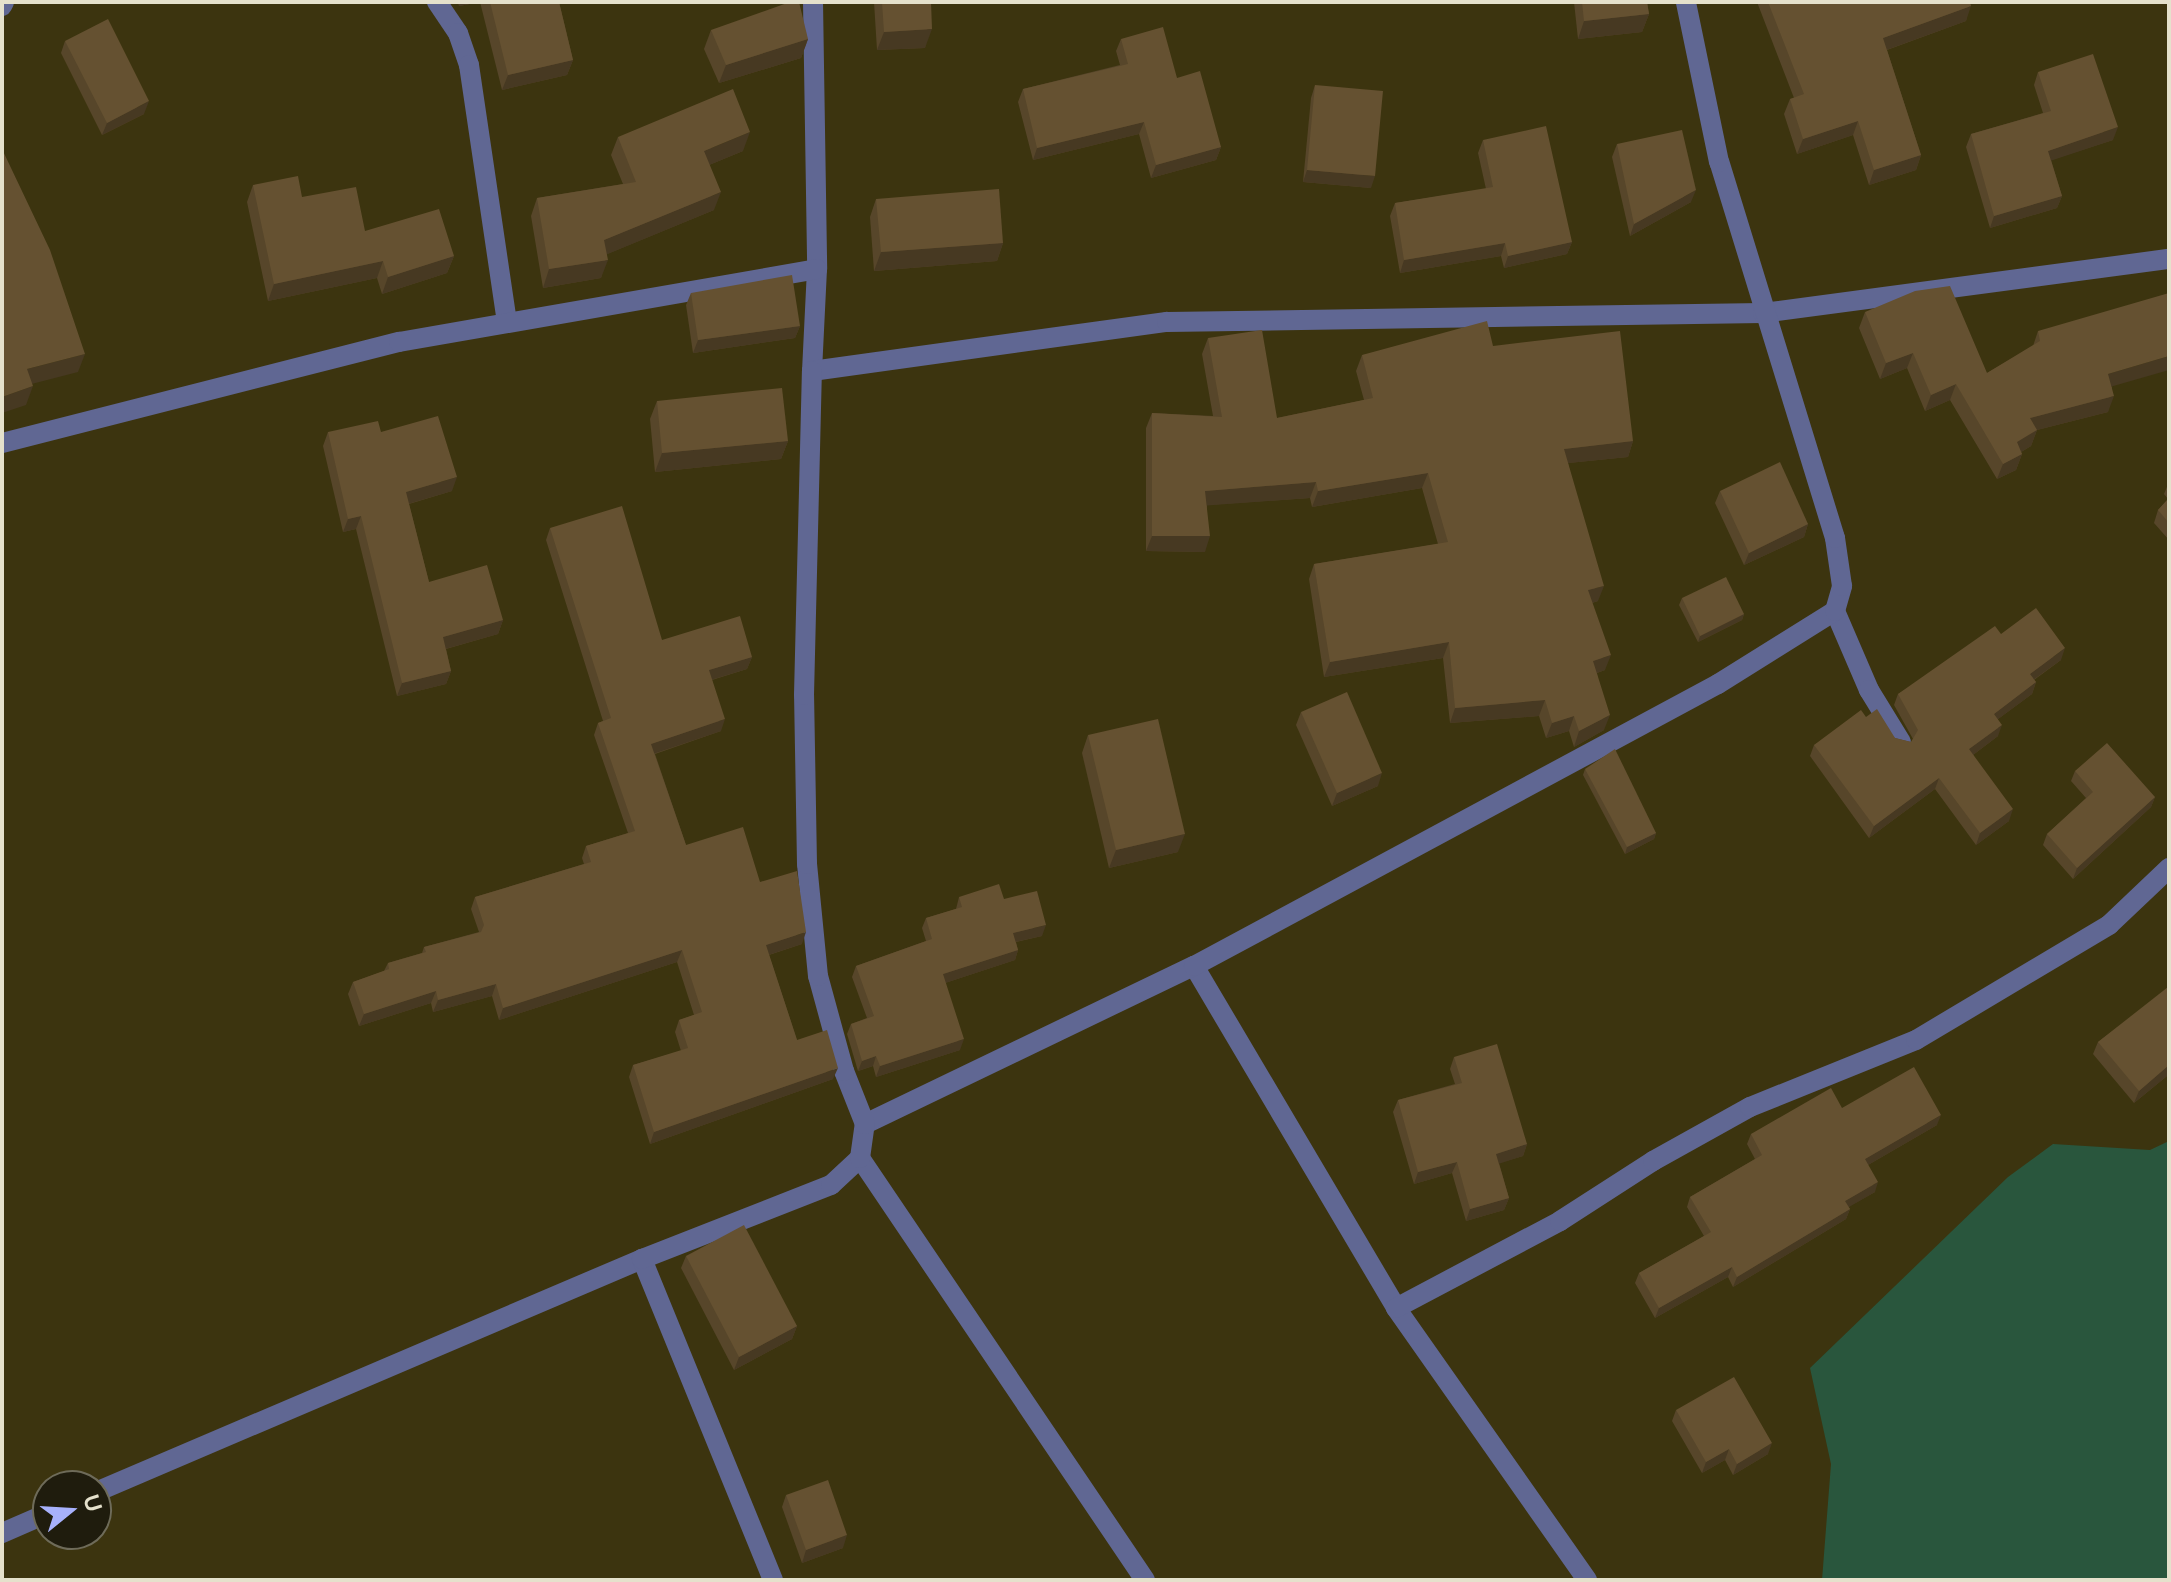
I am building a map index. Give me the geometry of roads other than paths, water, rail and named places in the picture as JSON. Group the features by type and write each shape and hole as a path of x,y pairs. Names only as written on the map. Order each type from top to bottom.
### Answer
{"street":[{"path":"437,2 458,33 469,65 507,322"},
{"path":"112,1485 642,1259 831,1185 860,1158 865,1124 844,1071 818,976 807,864 804,695 817,269 813,2"},
{"path":"1686,2 1719,162 1763,313 1835,538 1842,586 1838,616 1869,690 1901,742"},
{"path":"812,371 1167,322 1763,313 2169,259"},
{"path":"2,443 250,376 507,322 817,269"},
{"path":"865,1124 1194,966 1718,684 1838,616"},
{"path":"1396,1308 1560,1221 1653,1161 1750,1107 1916,1040 2109,925 2169,868"},
{"path":"1194,966 1396,1308 1587,1580"},
{"path":"860,1158 1145,1580"},
{"path":"642,1259 773,1580"},
{"path":"2,1533 32,1520"}]}
